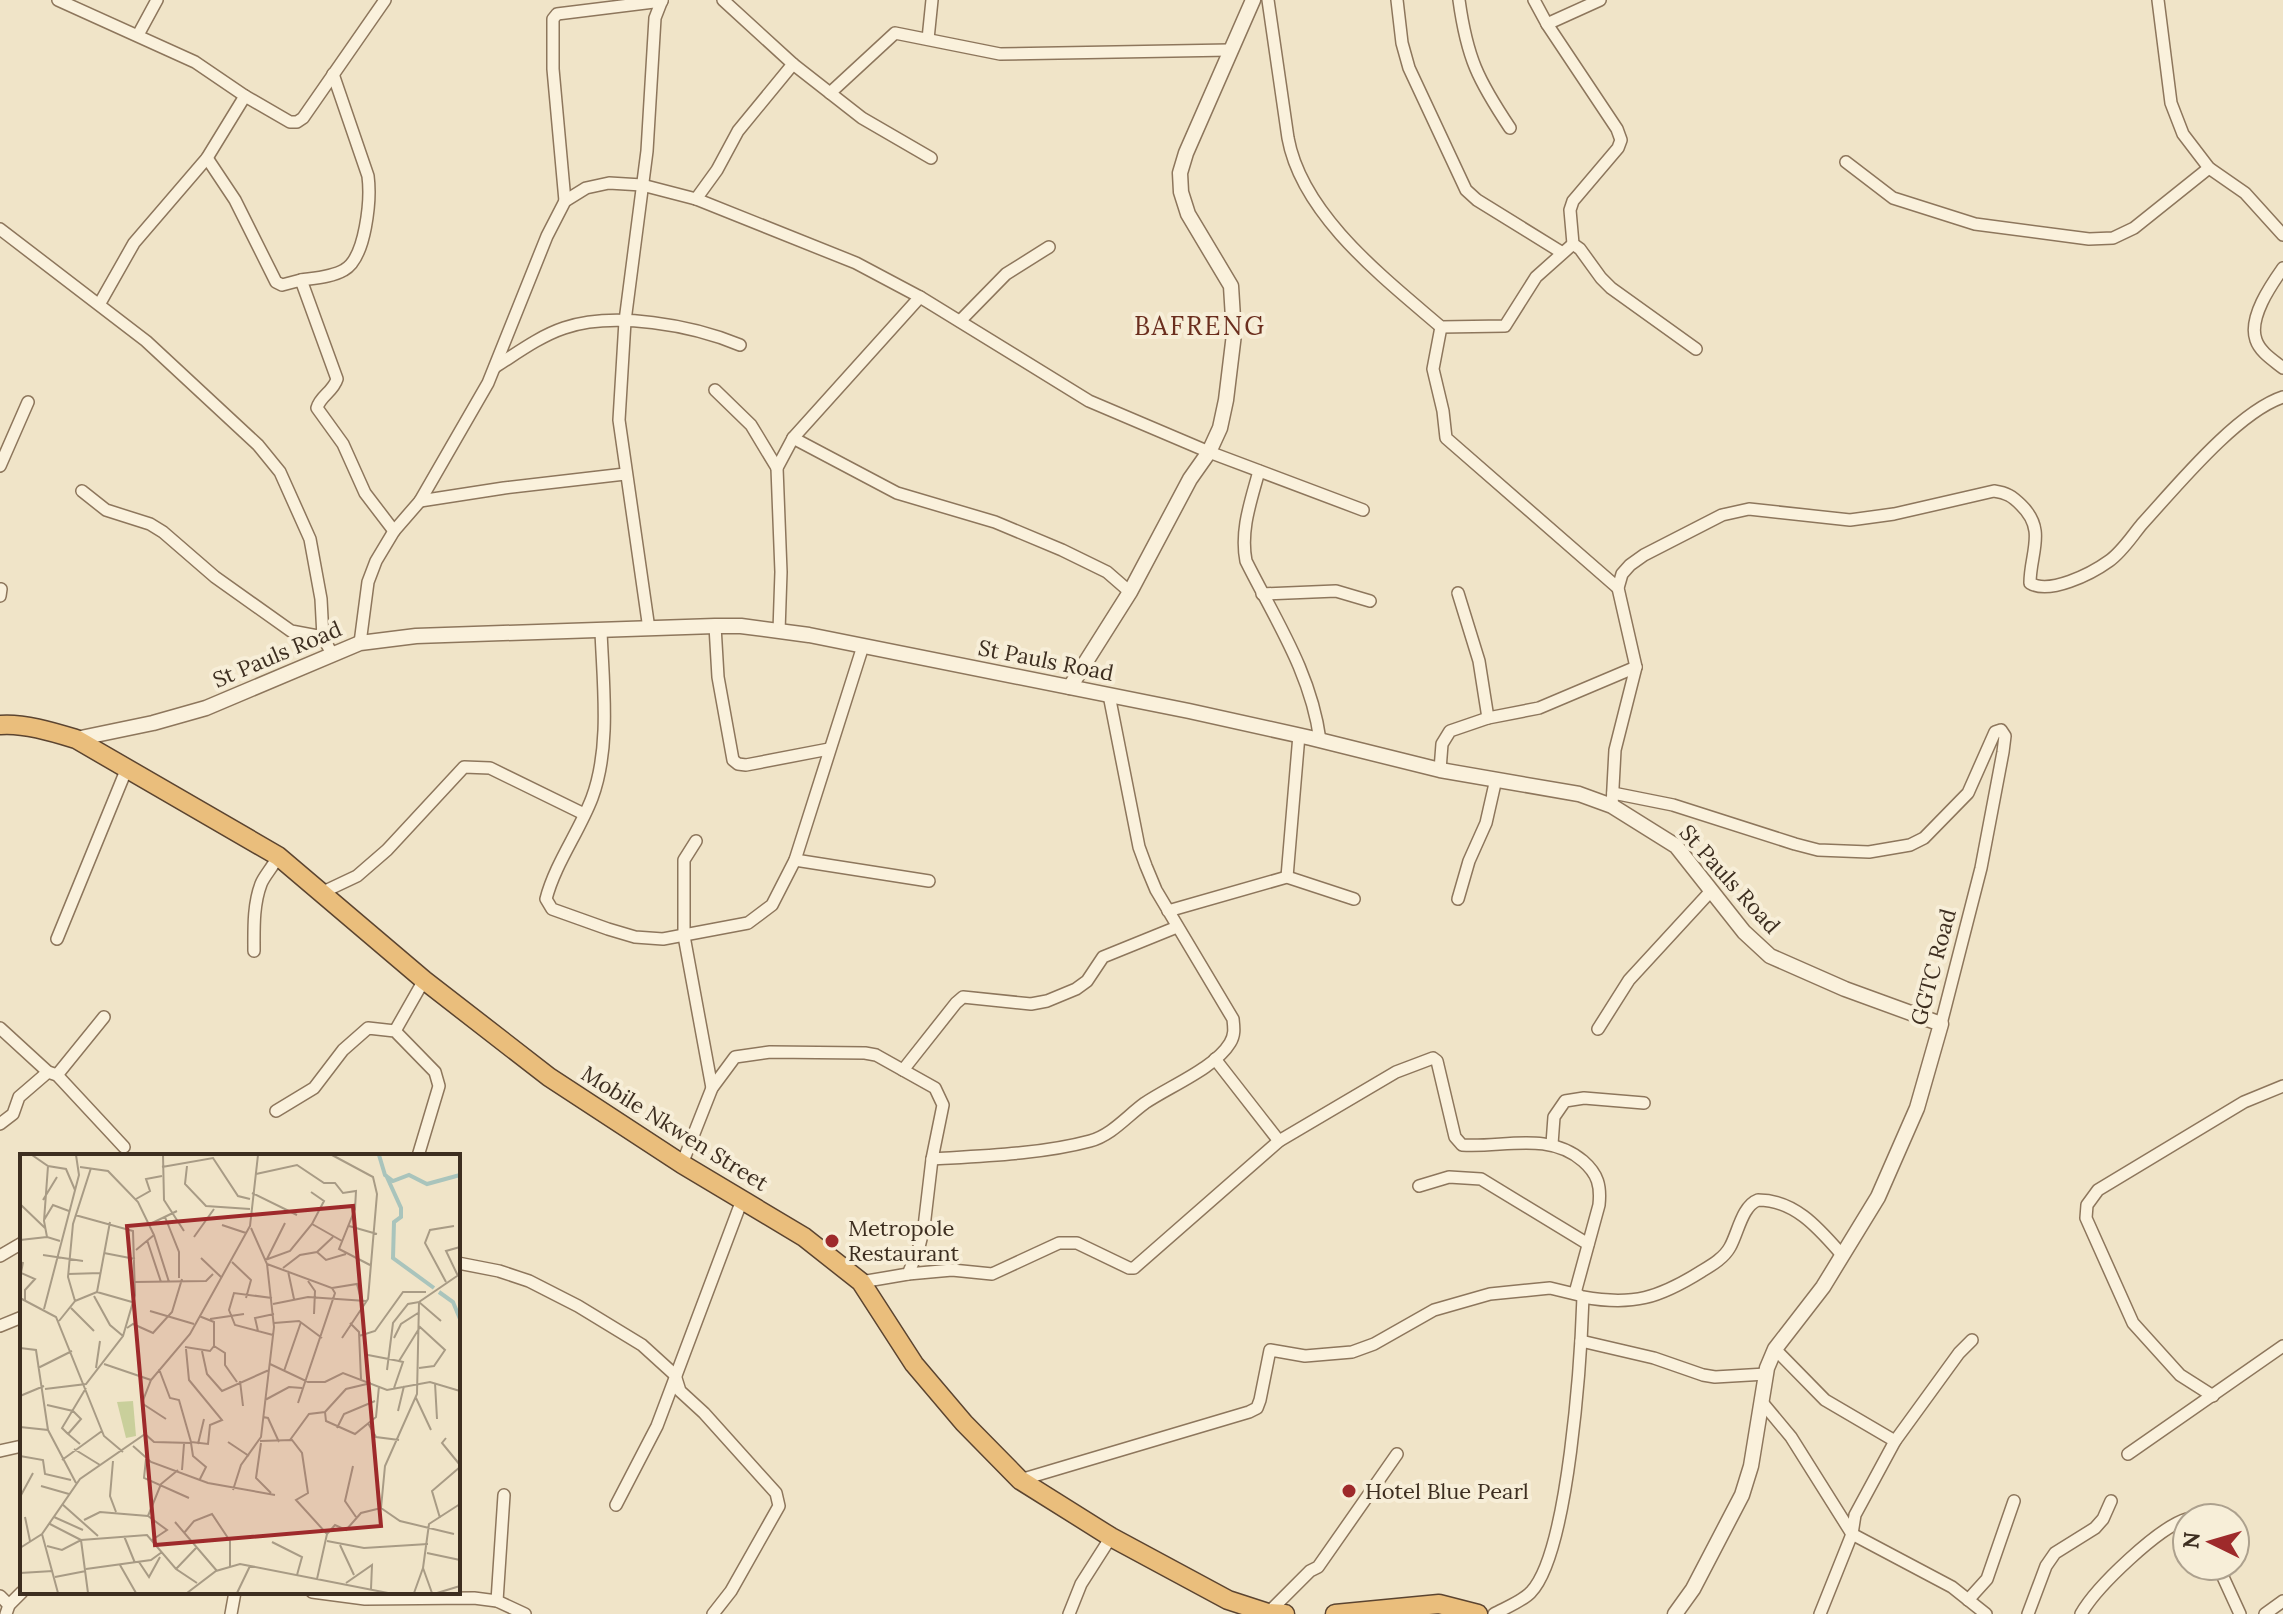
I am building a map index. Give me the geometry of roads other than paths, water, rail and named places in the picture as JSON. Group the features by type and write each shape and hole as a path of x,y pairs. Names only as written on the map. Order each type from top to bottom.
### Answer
{"highway":[{"name":"Mobile Nkwen Street","path":"3,724 76,739 278,856 424,980 549,1077 682,1164 804,1237 861,1282 914,1364 964,1423 1020,1480 1111,1537 1228,1600 1268,1613 1285,1614"},
{"path":"1335,1614 1439,1604 1478,1614"}],"street":[{"path":"58,0 195,62 290,122 303,118 385,0"},
{"path":"138,35 157,0"},
{"path":"565,201 553,69 553,19 557,14 662,0 655,18 647,151 625,321 619,420 649,629"},
{"path":"723,0 793,64 877,129 931,158"},
{"path":"928,39 932,0"},
{"path":"1070,687 1130,592 1220,428 1234,334 1234,305 1231,286 1188,214 1181,192 1180,173 1253,0"},
{"path":"1268,0 1292,161 1301,181 1322,212 1370,266 1441,327 1505,326 1536,277 1573,244"},
{"path":"1397,0 1402,43 1409,68 1466,190 1561,252"},
{"path":"1459,0 1475,72 1510,128"},
{"path":"1534,0 1595,93 1621,140 1618,148 1573,201 1570,210 1573,244 1611,288 1696,349"},
{"path":"1547,24 1600,0"},
{"path":"2158,0 2171,103 2183,134 2209,168 2245,193 2283,235"},
{"path":"830,93 895,33 1000,54 1230,50"},
{"path":"696,199 717,170 738,131 793,64"},
{"path":"207,158 235,200 276,282 282,285 348,269 362,241 370,190 333,74"},
{"path":"100,303 134,243 207,158 245,96"},
{"path":"1846,162 1893,198 1975,224 2089,239 2113,238 2134,228 2209,168"},
{"path":"360,643 368,582 376,561 394,531 420,501 469,419 495,367 547,236 565,201 586,188 609,183 642,185 696,199 856,263 920,297 1089,401 1209,452 1363,510"},
{"path":"0,229 146,341 258,445 280,472 310,539 321,599 323,637 332,654"},
{"path":"960,321 1006,274 1049,247"},
{"path":"2283,268 2266,293 2254,327 2256,341 2266,355 2283,368"},
{"path":"301,280 337,379 317,408 343,444 365,493 394,531"},
{"path":"777,468 793,438 920,297"},
{"path":"495,367 562,328 581,323 625,321 684,328 740,345"},
{"path":"1441,327 1435,345 1433,369 1446,438 1618,588"},
{"path":"715,390 751,425 777,468 781,572 779,631"},
{"path":"1612,800 1615,750 1636,667 1618,588 1622,574 1644,555 1722,515 1749,509 1850,520 1878,518 1994,491 2008,493 2028,511 2036,527 2030,583 2039,588 2051,588 2110,561 2205,457 2238,426 2273,400 2283,397"},
{"path":"0,466 28,402"},
{"path":"793,438 897,493 1014,529 1062,550 1107,572 1130,592"},
{"path":"1259,471 1245,526 1243,544 1246,561 1301,666 1316,708 1320,740"},
{"path":"420,501 625,474"},
{"path":"82,491 106,510 150,524 163,532 215,577 291,631 323,637"},
{"path":"0,596 1,589"},
{"path":"1262,594 1336,591 1370,601"},
{"path":"1458,593 1479,661 1488,718"},
{"path":"715,626 718,677 733,760 746,765 829,749"},
{"name":"St Pauls Road","path":"76,739 206,708 360,643 416,636 715,626 779,631 1109,695 1299,735 1440,770 1612,800 1676,846 1744,932 1770,956 1845,989 1941,1024"},
{"path":"601,631 603,696 598,777 546,899 552,909 635,937 663,939 748,923 772,905 795,860 863,646"},
{"path":"1440,770 1442,744 1450,731 1488,718 1539,708 1636,667"},
{"path":"932,1159 993,1155 1104,1136 1145,1104 1215,1059 1231,1043 1235,1030 1233,1019 1156,890 1139,847 1109,695"},
{"name":"GGTC Road","path":"1612,800 1673,805 1818,850 1883,850 1910,845 1924,838 1968,793 1995,732 2001,730 2005,736 1981,868 1917,1108 1878,1197 1823,1287 1775,1349 1766,1374 1751,1466 1742,1495 1693,1589 1675,1614"},
{"path":"1287,877 1299,735"},
{"path":"321,893 357,876 387,850 464,767 490,768 584,814"},
{"path":"57,939 127,768"},
{"path":"1458,899 1469,861 1486,823 1496,779"},
{"path":"696,841 684,860 684,936 712,1088"},
{"path":"254,951 255,907 261,883 278,856"},
{"path":"795,860 929,881"},
{"path":"1168,911 1287,877 1354,899"},
{"path":"1598,1029 1629,980 1710,892"},
{"path":"903,1070 963,997 1031,1004 1047,1001 1087,981 1103,957 1177,927"},
{"path":"395,1031 424,980"},
{"path":"0,1124 13,1114 19,1097 52,1073 104,1017"},
{"path":"0,1028 52,1073 124,1147"},
{"path":"276,1111 314,1088 343,1050 368,1028 395,1031 435,1072 439,1086 419,1154"},
{"path":"682,1164 712,1088 735,1057 770,1052 876,1055 935,1088 943,1105 932,1159 924,1227 908,1274"},
{"path":"861,1282 952,1270 992,1274 1059,1243 1069,1242 1134,1268 1279,1141 1396,1072 1433,1058 1437,1061 1455,1137 1462,1145 1552,1144 1578,1156 1597,1175 1601,1191 1579,1295 1581,1341 1575,1417 1550,1555 1531,1593 1494,1614"},
{"path":"1215,1059 1279,1141"},
{"path":"2213,1396 2180,1375 2133,1323 2086,1218 2087,1205 2098,1190 2244,1102 2283,1086"},
{"path":"1552,1144 1554,1117 1565,1101 1584,1098 1644,1103"},
{"path":"1419,1186 1449,1177 1481,1179 1588,1244"},
{"path":"616,1505 657,1426 742,1200"},
{"path":"1020,1480 1257,1408 1270,1350 1305,1356 1352,1352 1374,1344 1434,1310 1490,1294 1536,1288 1607,1301 1633,1301 1674,1288 1717,1262 1729,1251 1749,1207 1758,1200 1788,1207 1803,1215 1843,1256"},
{"path":"0,1256 20,1244"},
{"path":"460,1263 529,1281 642,1345 675,1375 680,1391 776,1493 779,1506 731,1591 713,1614"},
{"path":"0,1326 20,1318"},
{"path":"1820,1614 1852,1534 1855,1515 1895,1441 1959,1353 1972,1340"},
{"path":"1581,1341 1654,1358 1703,1375 1766,1374"},
{"path":"2128,1454 2283,1346"},
{"path":"1775,1349 1825,1400 1895,1441"},
{"path":"1761,1401 1791,1437 1852,1534 1952,1587 1986,1614"},
{"path":"1268,1613 1310,1571 1318,1567 1397,1454"},
{"path":"497,1601 504,1495"},
{"path":"1968,1600 1987,1579 2014,1501"},
{"path":"2028,1614 2046,1566 2055,1553 2095,1528 2111,1501"},
{"path":"2081,1614 2119,1569 2171,1526"},
{"path":"1069,1614 1081,1584 1111,1537"},
{"path":"2225,1582 2240,1614"},
{"path":"231,1614 235,1594"},
{"path":"327,1594 365,1599 403,1596 474,1598 497,1601 525,1614"},
{"path":"2265,1614 2283,1601"}],"place":[{"name":"Metropole Restaurant","path":"832,1241"},
{"name":"Hotel Blue Pearl","path":"1349,1491"}],"district":[{"name":"BAFRENG","path":"1200,325"}]}
